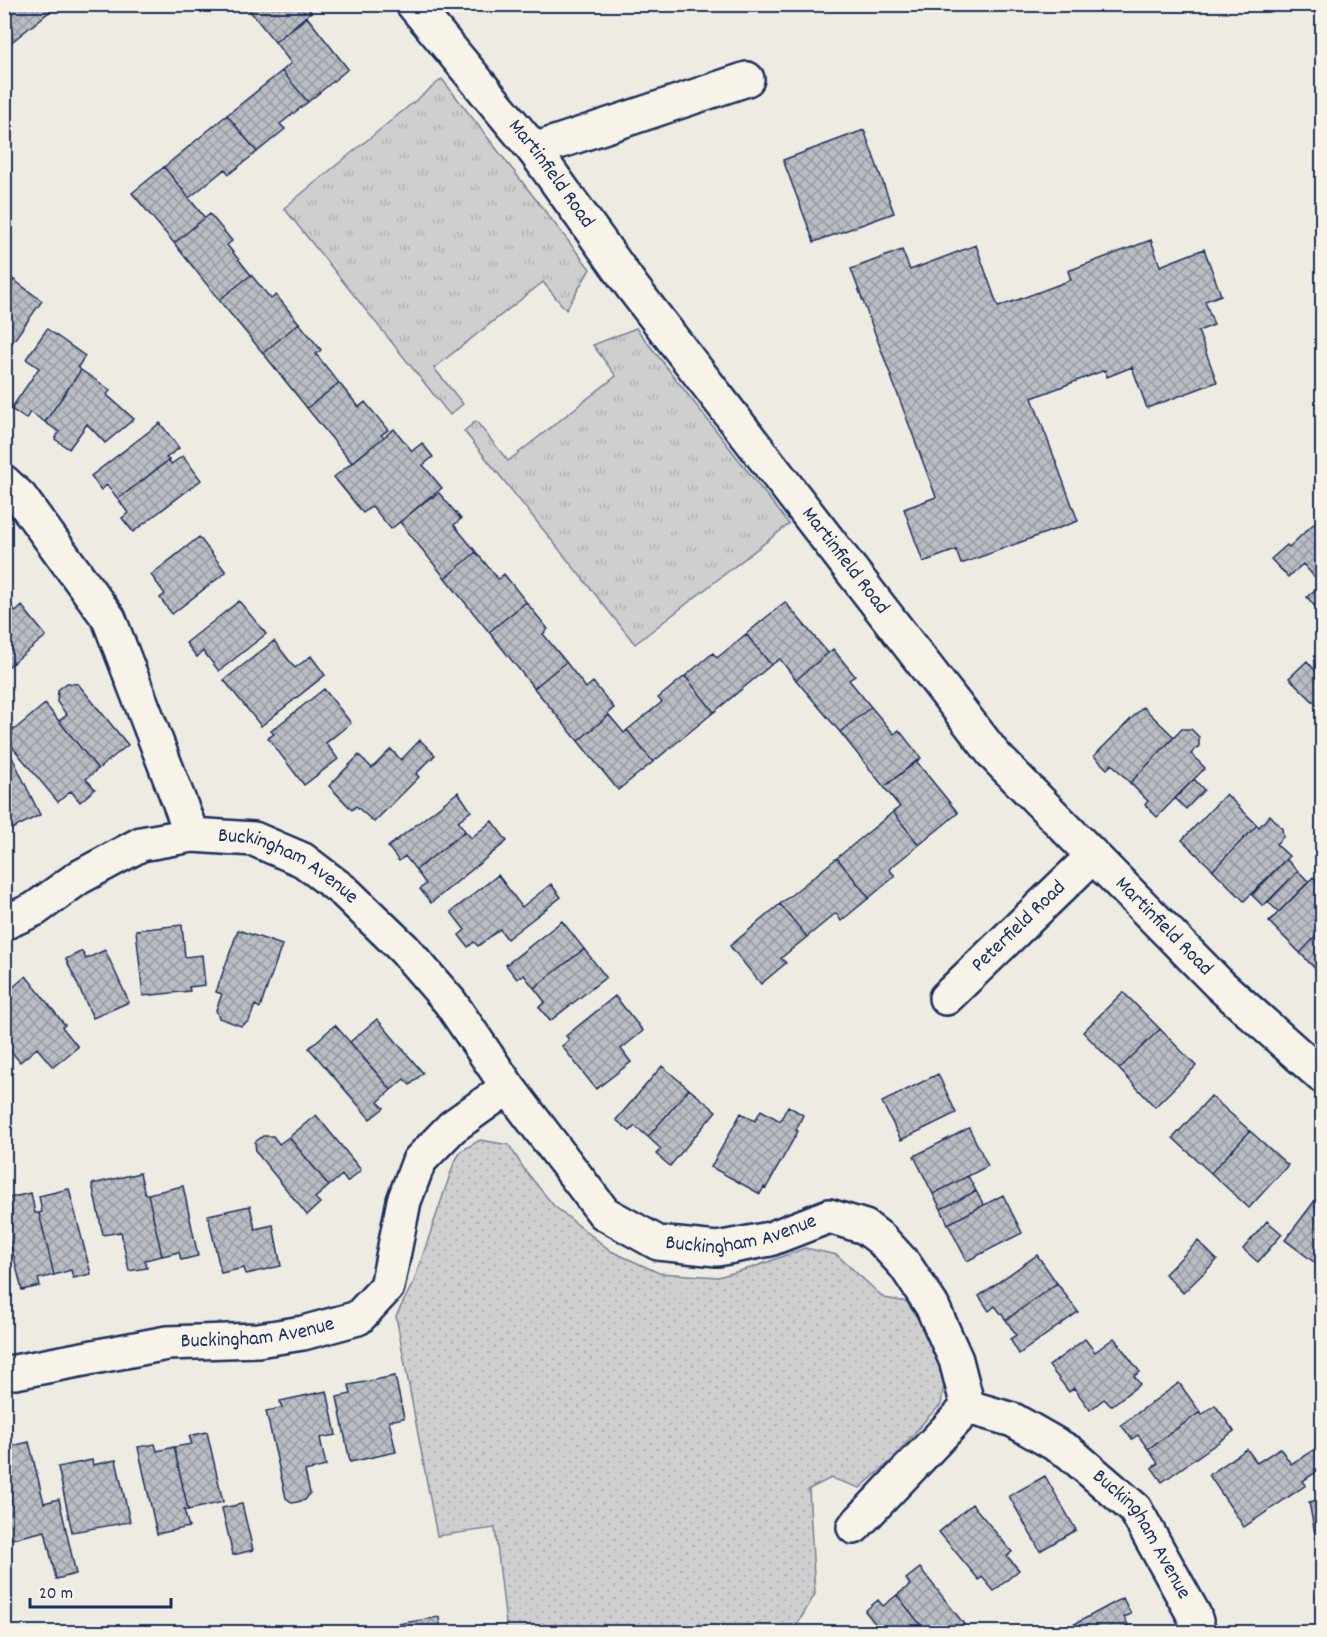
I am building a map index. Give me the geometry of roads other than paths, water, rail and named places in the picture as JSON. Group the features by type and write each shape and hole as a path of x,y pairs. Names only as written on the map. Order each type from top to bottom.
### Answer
{"street":[{"name":"Martinfield Road","path":"413,4 534,150 633,288 995,756 1219,984 1323,1076"},
{"path":"534,150 747,79"},
{"name":"Buckingham Avenue","path":"4,482 20,497 110,619 192,835"},
{"name":"Buckingham Avenue","path":"4,923 34,909 78,878 141,844 192,835 254,839 303,860 345,892 404,949 450,1002 508,1086 604,1213 658,1243 717,1249 770,1239 829,1216 865,1227 881,1239 905,1265 932,1306 956,1360 968,1407 1013,1420 1069,1452 1135,1509 1194,1615 1199,1632"},
{"name":"Peterfield Road","path":"946,998 1093,855"},
{"name":"Buckingham Avenue","path":"15,1372 167,1343 269,1339 303,1333 358,1318 387,1287 404,1201 419,1161 452,1126 508,1086"},
{"path":"854,1527 968,1407"}]}
